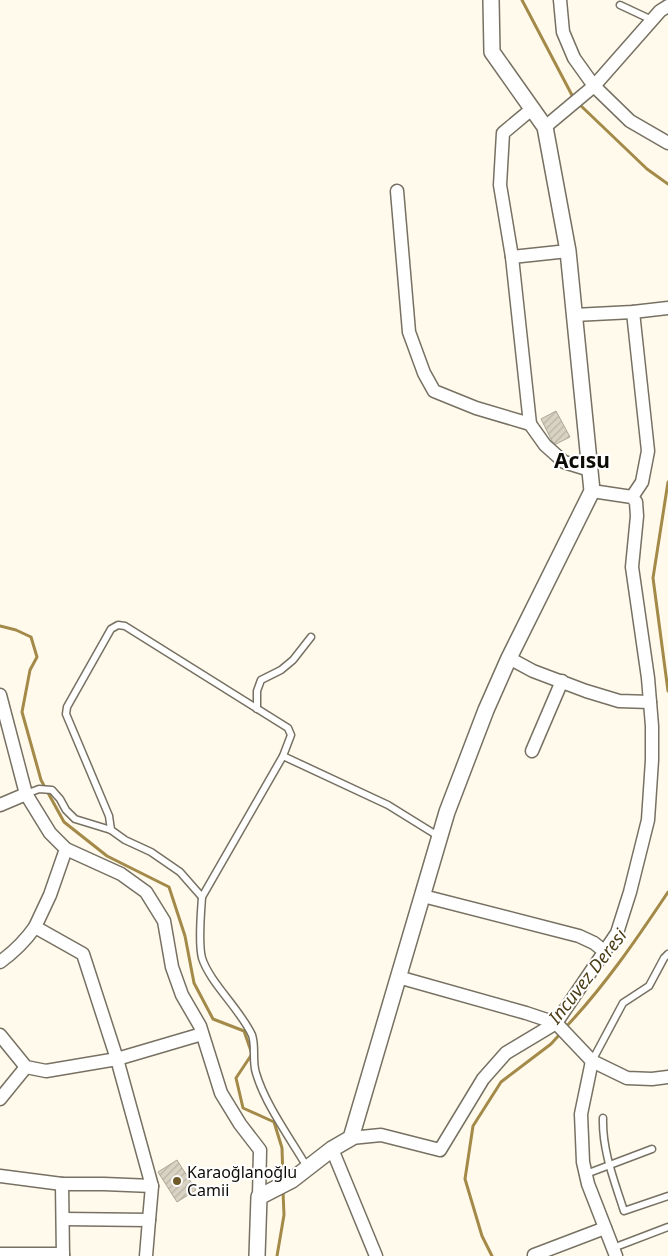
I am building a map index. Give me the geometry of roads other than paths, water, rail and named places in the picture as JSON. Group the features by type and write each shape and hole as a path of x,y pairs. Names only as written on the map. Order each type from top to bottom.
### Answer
{"street":[{"path":"351,1138 447,812 486,710 509,658 592,491 568,251 545,127 492,52 491,0"},
{"path":"560,0 563,32 574,58 594,86 630,121 668,143"},
{"path":"545,127 594,86 662,13"},
{"path":"533,108 503,133 500,185 512,257 530,424 545,445 564,462 590,470"},
{"path":"397,192 409,332 424,373 434,391 476,408 530,424"},
{"path":"512,257 568,251"},
{"path":"574,315 668,308"},
{"path":"632,497 642,482 648,451 633,312"},
{"path":"259,1197 292,1180 332,1149 351,1138 381,1135 440,1150 484,1078 506,1054 556,1024 617,933 630,892 648,820 652,760 650,702 632,567 637,516 636,502 632,497 592,491"},
{"path":"509,658 534,671 619,701 650,702"},
{"path":"532,751 562,681"},
{"path":"0,695 26,794 50,834 66,849 121,874 146,892 164,921 172,967 182,995 200,1026 221,1093 240,1124 260,1150 257,1256"},
{"path":"0,805 26,794"},
{"path":"0,962 24,942 35,928 50,895 66,849"},
{"path":"423,896 579,936 594,943 604,951"},
{"path":"35,928 83,954 117,1059 152,1186 146,1256"},
{"path":"398,977 526,1012 556,1024 592,1061 627,1078 652,1079 668,1077"},
{"path":"0,1035 26,1068 46,1071 117,1059 202,1034"},
{"path":"592,1061 581,1114 583,1162 588,1184 614,1252"},
{"path":"0,1099 26,1068"},
{"path":"332,1149 376,1256"},
{"path":"0,1176 62,1184 152,1186"},
{"path":"0,1254 63,1255 62,1184"},
{"path":"63,1219 149,1220"},
{"path":"534,1256 605,1228"}],"lane":[{"path":"620,4 662,13"},
{"path":"111,830 109,816 66,714 67,707 111,629 118,625 125,626 288,728 291,735 283,756 202,897 200,920 201,955 206,967 252,1036 255,1072 269,1105 308,1168"},
{"path":"257,709 261,680 281,670 293,660 312,637"},
{"path":"283,756 388,805 440,837"},
{"path":"26,794 39,789 52,790 75,819 111,830 125,840 151,852 180,872 202,897"},
{"path":"592,1061 623,1003 649,986 668,954"},
{"path":"603,1118 602,1134 609,1165 624,1211 668,1196"},
{"path":"586,1174 652,1149"},
{"path":"614,1252 668,1227"}],"waterway":[{"name":"Incuvez Deresi","path":"522,0 574,99"},
{"name":"Incuvez Deresi","path":"578,103 647,169 668,184"},
{"name":"Incuvez Deresi","path":"668,482 653,578 668,691"},
{"path":"0,626 16,630 31,637 37,657 30,670 22,712 41,780 64,822 107,856 169,887 185,936 194,983 213,1019 244,1031 252,1054 236,1078 243,1108 274,1122 282,1148 283,1180"},
{"name":"Incuvez Deresi","path":"564,1029 606,980 668,892"},
{"name":"Incuvez Deresi","path":"492,1256 482,1236 465,1179 473,1126 501,1082 551,1044 560,1034"},
{"path":"277,1256 284,1215 283,1191"}],"place":[{"name":"Karaoğlanoğlu Camii","path":"177,1181"}],"district":[{"name":"Acısu","path":"582,460"}]}
